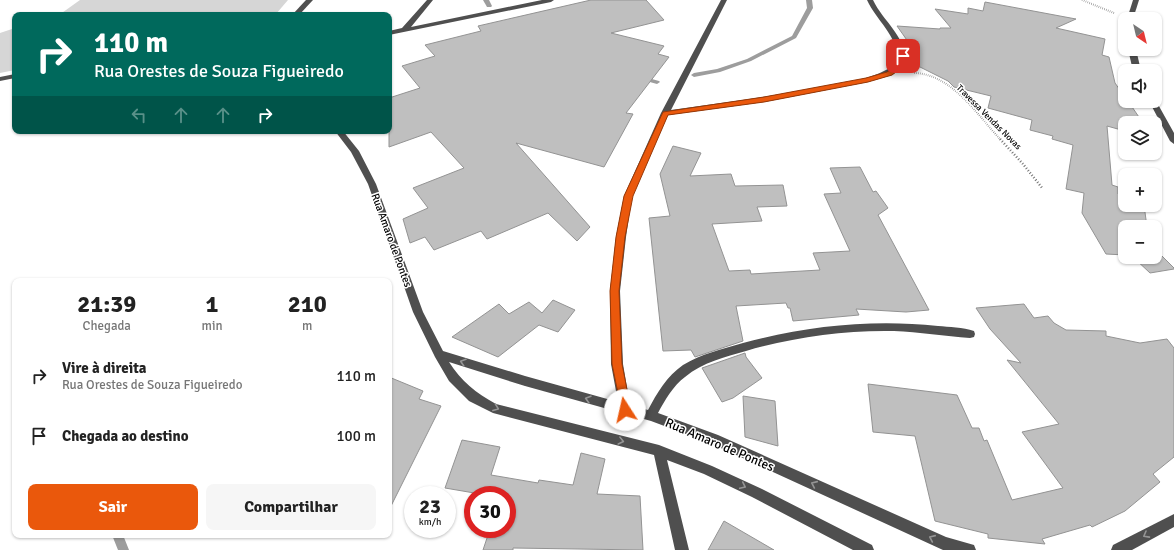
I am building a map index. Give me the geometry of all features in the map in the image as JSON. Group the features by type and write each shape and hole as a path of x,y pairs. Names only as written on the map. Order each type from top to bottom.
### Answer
{"street":[{"path":"298,12 310,0"},
{"path":"405,30 430,0"},
{"path":"392,32 551,0"},
{"path":"625,410 617,364 615,291 621,237 628,196 665,113 724,0"},
{"path":"665,113 764,100 868,80 890,73 901,64 903,56 895,34 878,15 870,0"},
{"path":"1132,12 1136,0"},
{"path":"0,80 12,77"},
{"path":"1157,108 1174,140"},
{"name":"Rua Amaro de Pontes","path":"341,134 355,151 372,184 418,312 439,354 453,378 473,397 494,408 659,451 708,470 757,493 867,550"},
{"path":"651,416 665,389 681,373 699,362 728,351 770,340 818,331 880,327 970,334"},
{"name":"Rua Amaro de Pontes","path":"439,354 525,381 651,416 714,439 945,544 969,550"},
{"path":"659,451 682,550"},
{"path":"1118,550 1174,520"}],"path":[{"path":"1082,0 1114,14"},
{"name":"Travessa Vendas Novas","path":"890,73 923,73 942,82 964,100 1017,155 1044,188"}],"shaded area":[{"path":"80,0 288,0 278,12 63,12"},
{"path":"12,29 12,71 0,73 0,33"}],"building":[{"path":"591,0 646,0 664,20 611,33 664,46 658,54 669,57 626,113 633,114 604,167 516,143 590,227 577,241 548,213 487,239 481,231 434,250 425,237 410,243 403,219 428,208 413,188 464,168 431,132 389,147 389,134 392,134 392,97 420,88 402,66 435,56 425,45 481,31 478,26"},
{"path":"985,2 1076,19 1056,28 1105,39 1102,55 1109,57 1115,83 1118,87 1118,108 1133,108 1138,116 1118,116 1118,129 1107,126 1112,185 1118,187 1118,212 1145,212 1146,220 1118,220 1118,255 1106,254 1082,213 1084,193 1066,189 1073,145 1052,139 1053,136 1030,130 1032,120 988,108 991,96 954,87 948,81 906,60 906,53 916,53 897,26 940,29 951,28 935,9 968,14 968,8 983,11"},
{"path":"673,146 701,153 690,176 731,174 735,186 783,185 787,206 757,207 762,221 712,224 729,271 750,270 751,274 820,270 813,253 850,251 824,194 841,193 830,168 860,167 873,192 876,191 888,208 878,215 929,310 906,312 856,309 859,315 793,321 790,308 788,308 786,303 736,306 743,341 695,357 691,350 663,351 649,218 670,216 660,174"},
{"path":"1162,256 1174,268 1174,269 1150,273 1140,264 1162,264"},
{"path":"553,300 575,310 558,332 539,325 498,357 452,337 499,304 509,314 529,302 542,313"},
{"path":"1024,304 1034,318 1048,316 1054,323 1066,330 1106,331 1106,336 1140,343 1167,339 1174,348 1174,457 1153,474 1160,482 1125,511 1092,527 1090,525 1042,539 1045,544 988,538 988,534 935,521 915,436 873,432 868,384 957,395 972,428 979,428 984,441 987,440 1012,500 1063,488 1022,432 1059,424 1007,360 1021,363 990,329 976,308"},
{"path":"745,353 746,357 762,378 733,398 722,402 702,368"},
{"path":"392,378 423,391 419,399 441,406 392,504"},
{"path":"743,396 775,401 778,446 745,437"},
{"path":"462,440 500,447 491,475 538,483 539,480 573,485 581,453 605,459 597,494 640,496 643,550 513,548 513,550 483,550 487,538 516,538 516,486 464,486 464,491 456,490 456,486 446,486"},
{"path":"724,521 774,550 708,550"}],"waterway":[{"path":"486,0 489,6"},
{"path":"694,75 718,71 749,60 794,37 810,8 809,0"},
{"path":"641,78 657,82"},
{"path":"118,538 124,550"}],"route":[{"path":"625,410 617,364 615,291 621,237 628,196 665,113 706,109 764,100 868,80 890,73 901,64 903,56"}]}
